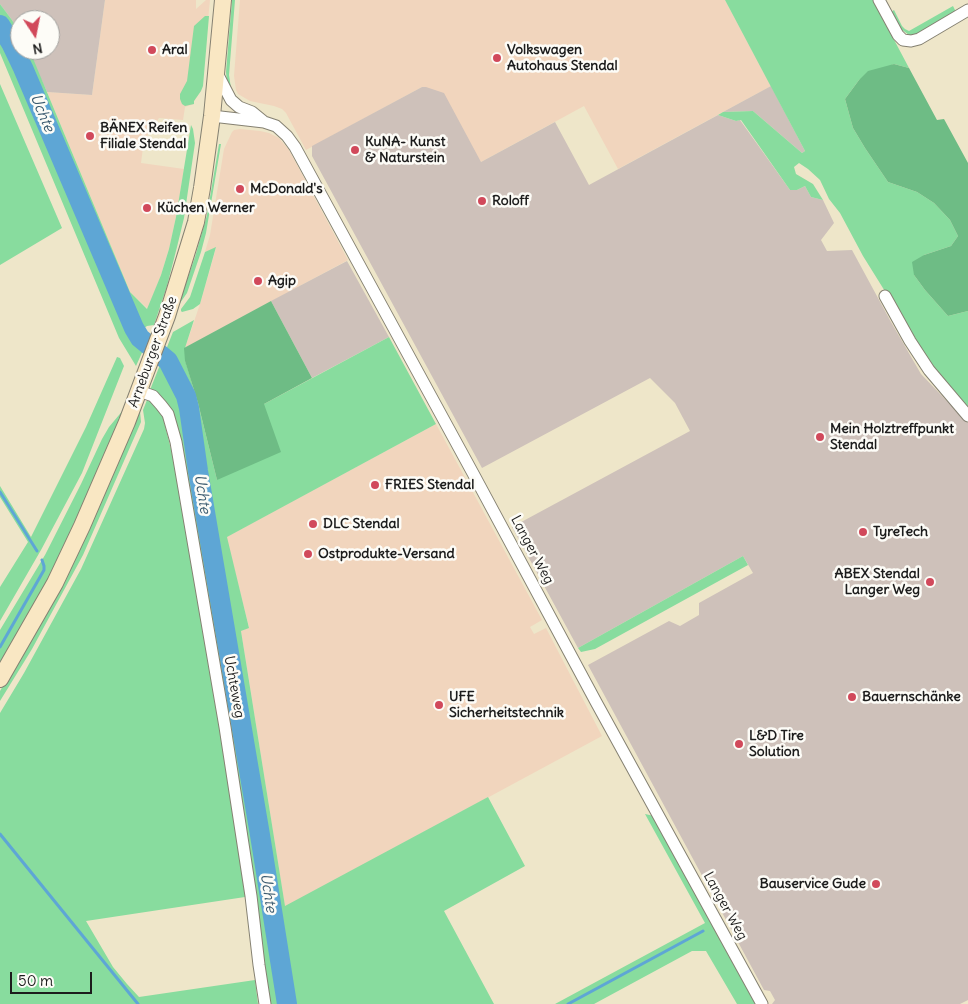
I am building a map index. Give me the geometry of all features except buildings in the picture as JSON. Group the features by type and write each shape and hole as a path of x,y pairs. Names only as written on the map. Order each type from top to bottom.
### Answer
{"main road":[{"name":"Arneburger Straße","path":"0,679 33,623 68,557 97,494 148,369 182,268 196,222 202,188 212,116 223,0"}],"street":[{"path":"879,0 898,35 903,40 911,41 919,39 967,10"},
{"name":"Langer Weg","path":"216,72 231,100 239,107 252,112 264,122"},
{"name":"Langer Weg","path":"212,116 264,122 276,126 295,147 762,1004"},
{"path":"885,296 910,341 929,370 968,416"},
{"name":"Uchteweg","path":"139,391 153,396 168,414 176,442 226,727 265,1004"}],"shaded area":[{"path":"0,0 105,0 92,95 47,92 33,60 60,60 60,10 10,10 10,17 0,4"},
{"path":"105,0 196,0 196,9 206,0 210,0 201,91 194,104 185,107 183,120 159,118 144,140 141,163 184,169 169,249 148,309 130,292 47,92 92,95"},
{"path":"240,0 725,0 771,86 618,169 584,106 481,162 422,87 306,150 282,109 250,101 238,94 236,90 234,76"},
{"path":"771,86 805,151 802,153 753,111 723,112"},
{"path":"422,87 444,93 481,162 555,122 589,185 718,115 736,121 740,120 790,190 797,190 805,186 811,197 823,200 834,223 821,240 827,251 852,250 921,374 968,423 968,1000 960,1004 772,1004 775,1000 770,991 764,990 588,665 669,621 680,626 699,615 699,603 753,573 743,556 578,648 512,527 690,431 675,403 650,378 482,468 312,156 312,146"},
{"path":"240,129 269,133 279,138 289,150 348,260 185,348 216,248 205,252 210,235 224,149 232,132"},
{"path":"347,261 389,337 312,378 271,301"},
{"path":"436,424 542,620 530,627 534,634 546,628 602,736 285,907 241,631 249,627 226,537"}],"green space":[{"path":"232,0 235,0 229,75 232,95 227,83 226,72"},
{"path":"725,0 873,0 909,68 894,64 859,80 845,99 853,128 888,182 917,192 934,203 950,220 958,236 951,246 924,255 914,275 948,316 968,311 968,409 929,362 863,256 840,213 829,199 820,180 799,163 794,167 796,174 813,184 823,200 811,197 805,186 797,190 790,190 741,120 736,121 718,115 723,112 753,111 802,153 805,151"},
{"path":"0,4 10,17 10,60 34,60 130,292 147,309 169,249 191,125 193,129 195,143 184,218 167,286 154,325 143,329 149,337 136,366 119,338 0,53"},
{"path":"953,6 956,12 913,35 909,35 901,29 891,12 894,10 902,26 909,31"},
{"path":"205,16 209,16 203,86 194,104 185,106 182,104 180,94 187,81 194,26"},
{"path":"894,64 909,68 937,120 944,119 968,163 968,311 948,316 914,275 912,262 924,255 951,246 958,236 950,220 934,203 917,192 888,182 853,128 845,99 868,71"},
{"path":"0,84 62,228 0,265"},
{"path":"219,144 221,144 206,233 187,293 178,306 207,215"},
{"path":"216,247 200,304 193,309 182,312 181,309 190,297 205,252"},
{"path":"271,301 312,378 264,404 281,452 217,480 198,403 185,361 184,348"},
{"path":"194,320 185,348 185,360 217,480 264,404 389,337 436,424 227,537 249,628 241,631 285,906 488,797 525,866 444,911 494,1004 268,1004 181,443 150,390 173,332"},
{"path":"117,357 120,358 124,366 82,473 0,621 0,587 28,542 0,497 0,486 31,537 86,427"},
{"path":"147,400 153,402 165,417 164,422 190,547 230,787 245,897 86,921 113,967 139,997 255,980 258,1004 0,1004 0,713 81,569 144,429 143,410"},
{"path":"142,401 140,411 141,422 83,555 32,649 0,701 0,691 25,648"},
{"path":"124,409 65,549 0,667 0,630 45,555 102,439"},
{"path":"743,556 748,565 595,649 581,652 578,648"},
{"path":"645,814 654,816 756,1004 737,1004 706,951 692,951 594,1004 555,1004 705,923"}],"waterway":[{"name":"Uchte","path":"0,25 23,68 134,328 140,338 168,361 186,396 287,1004"},
{"path":"0,492 37,551"},
{"path":"0,647 44,570 42,560"},
{"path":"0,834 138,1004"},
{"path":"568,1004 703,931"}],"place":[{"name":"Aral","path":"152,50"},
{"name":"Volkswagen Autohaus Stendal","path":"497,58"},
{"name":"BÄNEX Reifen Filiale Stendal","path":"90,136"},
{"name":"KuNA- Kunst & Naturstein","path":"355,150"},
{"name":"McDonald's","path":"240,189"},
{"name":"Roloff","path":"482,201"},
{"name":"Küchen Werner","path":"147,208"},
{"name":"Agip","path":"258,281"},
{"name":"Mein Holztreffpunkt Stendal","path":"820,437"},
{"name":"FRIES Stendal","path":"375,485"},
{"name":"DLC Stendal","path":"313,524"},
{"name":"TyreTech","path":"863,532"},
{"name":"Ostprodukte-Versand","path":"308,554"},
{"name":"ABEX Stendal Langer Weg","path":"930,582"},
{"name":"Bauernschänke","path":"852,697"},
{"name":"UFE Sicherheitstechnik","path":"439,705"},
{"name":"L&D Tire Solution","path":"739,744"},
{"name":"Bauservice Gude","path":"876,884"}]}
